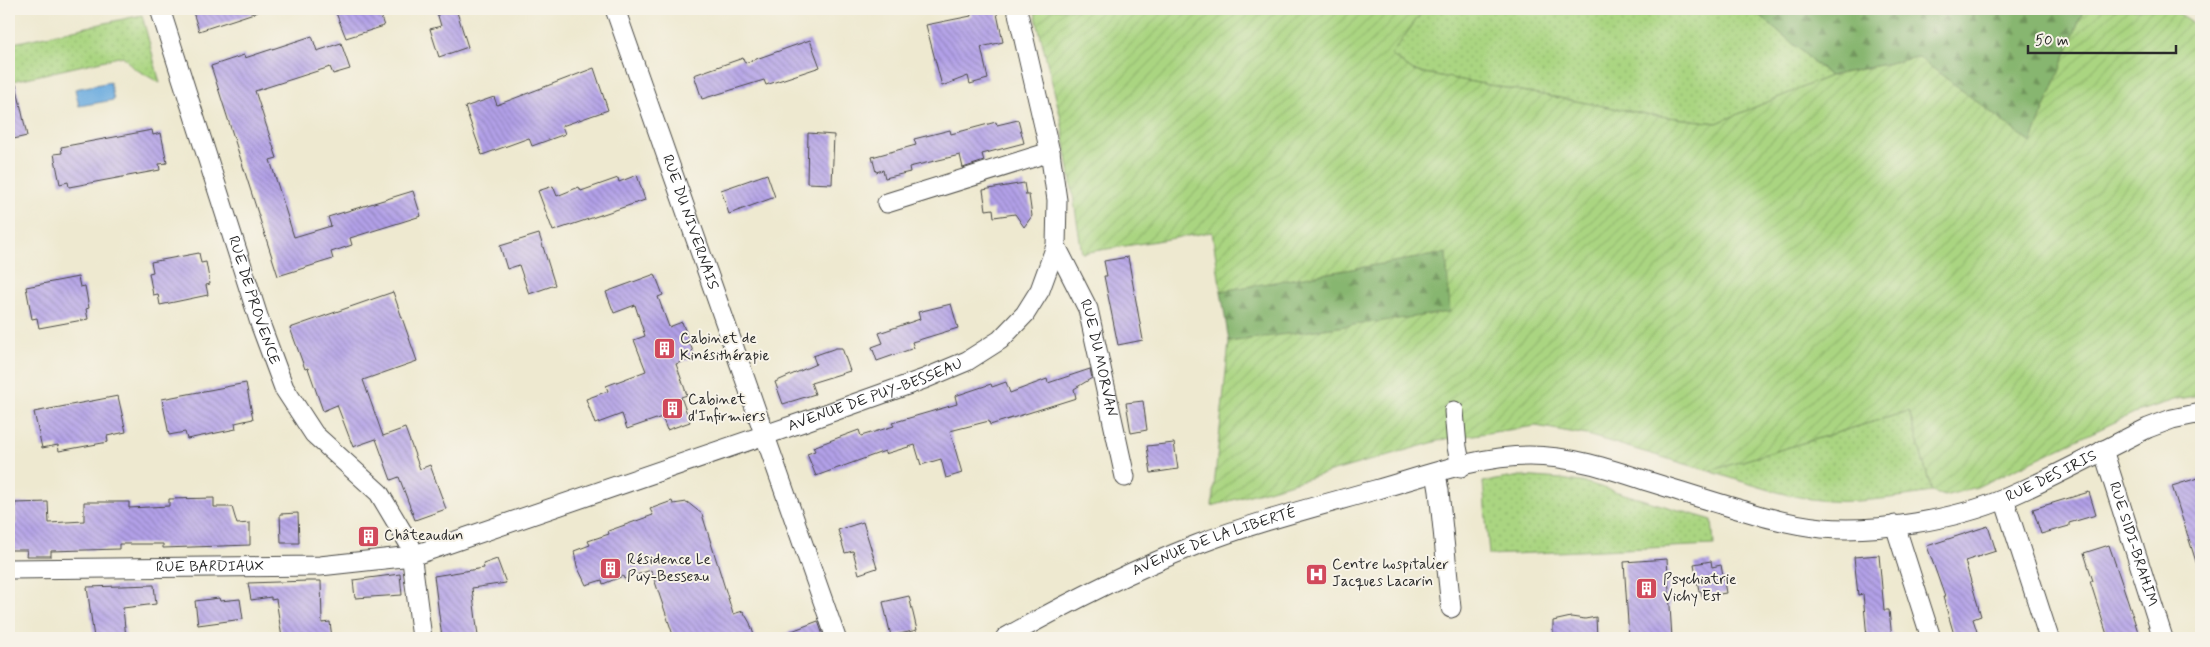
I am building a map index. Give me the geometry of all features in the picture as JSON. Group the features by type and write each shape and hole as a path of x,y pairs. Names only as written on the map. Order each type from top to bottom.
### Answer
{"street":[{"name":"RUE DE PROVENCE","path":"160,9 261,326 284,388 314,434 379,494 410,545 422,638"},
{"name":"RUE DU NIVERNAIS","path":"615,9 836,638"},
{"name":"AVENUE DE PUY-BESSEAU","path":"412,556 924,379 967,361 1000,340 1025,314 1040,290 1056,246 1057,200 1050,152 1017,9"},
{"path":"887,203 1050,152"},
{"name":"RUE DU MORVAN","path":"1056,246 1088,309 1125,476"},
{"path":"1454,411 1457,447 1461,466"},
{"name":"RUE DES IRIS","path":"1461,466 1526,456 1560,457 1596,465 1749,513 1786,522 1824,528 1895,525 1961,512 2004,499 2148,428 2172,419 2201,413"},
{"name":"RUE SIDI-BRAHIM","path":"2103,450 2163,638"},
{"name":"AVENUE DE LA LIBERTÉ","path":"1005,638 1094,591 1196,546 1272,518 1461,466"},
{"path":"1436,473 1451,608"},
{"path":"2004,499 2048,638"},
{"path":"1895,525 1930,638"},
{"name":"RUE BARDIAUX","path":"9,569 320,566 412,556"}],"green space":[{"path":"1034,9 1424,9 1391,55 1413,71 1651,115 1717,123 1830,76 1918,57 2031,143 2084,9 2170,9 2201,28 2201,395 2177,399 2134,413 1977,487 1944,496 1932,492 1909,411 1709,471 1587,435 1536,426 1445,439 1212,506 1229,342 1450,312 1446,253 1221,291 1212,232 1082,253 1061,119"},
{"path":"1424,9 1753,9 1830,76 1717,123 1651,115 1413,71 1390,55"},
{"path":"1753,9 2084,9 2031,143 1918,57 1830,76"},
{"path":"142,15 160,83 132,67 123,56 9,82 9,44"},
{"path":"1446,253 1451,312 1229,342 1221,291"},
{"path":"1909,411 1932,492 1893,498 1828,501 1798,497 1709,471"},
{"path":"1521,476 1587,483 1712,520 1714,545 1489,555 1483,482"}],"water":[{"path":"110,82 114,100 79,106 75,89"}],"building":[{"path":"192,9 257,9 257,12 199,31"},
{"path":"351,9 378,9 384,26 346,38 336,13"},
{"path":"436,9 456,9 468,47 439,57 430,29 441,26"},
{"path":"970,9 996,9 1003,42 981,47 988,79 970,84 968,76 942,86 926,25 971,16"},
{"path":"312,36 317,51 341,43 350,69 333,74 330,67 255,91 277,158 270,160 294,237 331,226 328,217 413,191 421,216 350,238 352,245 331,252 333,259 278,276 211,66 244,55 245,58"},
{"path":"810,40 820,67 766,85 764,80 702,99 694,75 743,58 745,63"},
{"path":"594,68 608,110 562,126 565,134 532,146 529,138 482,155 465,107 494,97 497,105"},
{"path":"16,84 27,136 9,140 9,85"},
{"path":"1018,120 1024,143 982,154 984,161 963,168 960,155 909,167 910,172 885,178 883,170 876,172 872,157 916,145 914,139 950,130 951,134 996,122 997,125"},
{"path":"152,130 153,135 161,133 167,163 159,164 160,170 69,187 68,182 60,184 54,154 62,153 61,147"},
{"path":"808,133 834,135 832,184 807,183"},
{"path":"767,174 775,197 729,214 721,190"},
{"path":"637,175 645,200 553,231 538,191 553,186 557,196 579,187 581,191 618,178 619,182"},
{"path":"1024,183 1026,195 1029,195 1032,216 1024,227 1015,214 994,217 993,209 986,210 983,190"},
{"path":"539,234 555,285 529,294 519,265 507,269 500,246"},
{"path":"199,253 201,263 206,262 210,284 206,285 208,295 160,305 158,294 153,295 149,273 153,272 151,262"},
{"path":"1128,257 1143,340 1118,345 1104,276 1107,276 1104,261"},
{"path":"655,274 663,295 658,297 669,327 682,322 695,357 676,364 687,395 681,397 690,422 667,430 662,417 627,429 622,414 595,424 586,399 608,391 606,386 646,371 634,340 645,336 635,305 614,313 606,292"},
{"path":"78,277 80,287 85,286 89,308 86,309 88,319 39,328 37,318 32,319 26,287"},
{"path":"393,292 417,361 363,380 383,436 405,428 420,469 430,465 446,509 415,520 399,477 391,480 376,439 353,447 337,405 323,411 308,368 305,369 290,328"},
{"path":"951,304 958,328 912,342 914,348 877,361 872,347 883,343 879,333 920,319 918,312"},
{"path":"836,348 842,348 850,371 811,383 815,394 783,404 775,382 816,364 813,356"},
{"path":"1090,369 1092,378 1074,389 1076,398 990,425 989,421 950,431 962,473 946,478 941,459 921,465 915,445 885,454 885,451 816,476 807,454 815,451 813,447 859,430 861,436 894,426 892,423 957,404 955,396 991,384 992,387 1006,382 1010,393 1047,379 1048,383"},
{"path":"246,383 253,419 235,423 236,429 187,439 185,432 169,435 162,399"},
{"path":"118,396 126,432 107,436 108,442 59,451 58,445 42,448 34,412"},
{"path":"1143,401 1147,430 1131,433 1126,403"},
{"path":"1174,443 1178,469 1151,473 1147,446"},
{"path":"2201,477 2201,567 2198,568 2172,486"},
{"path":"2089,492 2096,515 2069,523 2069,526 2041,534 2033,509"},
{"path":"214,498 214,507 232,507 237,524 250,523 250,545 163,548 163,544 119,544 119,549 51,551 51,556 26,556 27,550 9,550 9,524 16,524 15,503 48,502 49,523 84,521 84,502 129,502 129,508 169,506 169,499"},
{"name":"Résidence Le Puy-Besseau","path":"672,501 673,504 687,502 702,514 733,614 743,611 750,623 755,638 674,638 651,570 624,579 623,576 603,584 602,580 586,585 577,566 574,551 590,545 588,541 609,534 608,531 653,515 650,509"},
{"path":"298,513 299,543 281,543 280,514"},
{"path":"863,522 877,568 859,574 853,551 845,553 838,530"},
{"path":"1988,526 1996,551 1965,561 1981,616 1973,619 1979,638 1955,638 1943,597 1945,597 1927,546"},
{"path":"2109,545 2140,638 2108,638 2090,581 2093,581 2084,553"},
{"path":"1879,555 1884,610 1889,610 1892,638 1867,638 1863,594 1858,595 1854,557"},
{"path":"497,559 506,583 472,588 478,636 442,638 434,576 484,568 483,564"},
{"name":"Psychiatrie Vichy Est","path":"1667,559 1672,638 1629,638 1624,562"},
{"path":"1711,561 1712,567 1721,565 1726,593 1702,597 1701,591 1699,591 1694,564"},
{"path":"400,574 402,595 355,598 353,580"},
{"path":"321,581 322,623 330,622 332,638 282,638 276,599 271,600 271,597 251,600 248,583"},
{"path":"154,585 156,604 123,608 126,638 94,638 87,587"},
{"path":"909,596 917,630 891,636 883,602"},
{"path":"219,598 220,601 240,599 243,619 198,625 195,601"},
{"path":"1571,617 1585,619 1596,617 1597,638 1553,638 1553,621"},
{"path":"818,621 824,638 776,638 776,637"}],"place":[{"name":"Cabinet de Kinésithérapie","path":"664,348"},
{"name":"Cabinet d'Infirmiers","path":"672,409"},
{"name":"Châteaudun","path":"368,536"},
{"name":"Résidence Le Puy-Besseau","path":"611,569"},
{"name":"Centre hospitalier Jacques Lacarin","path":"1316,574"},
{"name":"Psychiatrie Vichy Est","path":"1647,589"}]}
